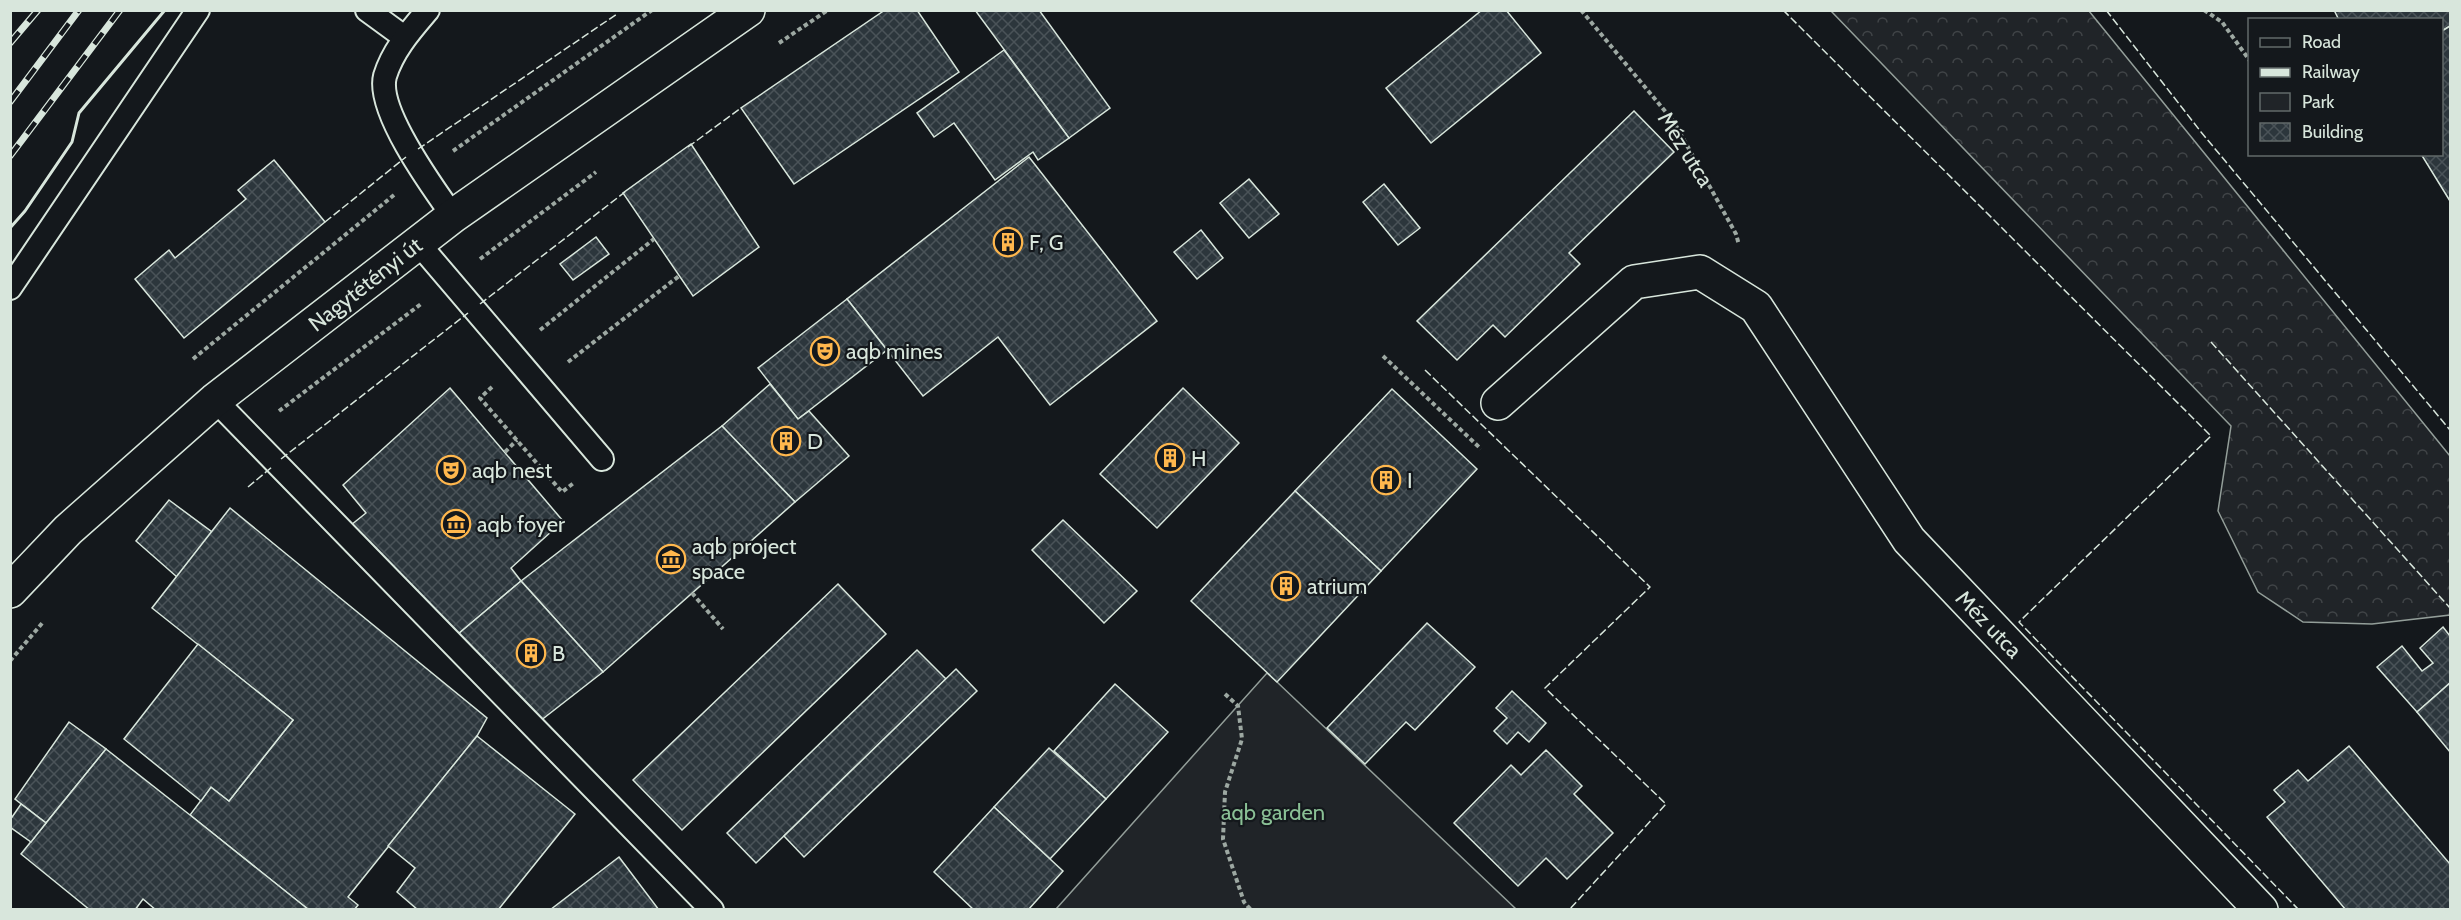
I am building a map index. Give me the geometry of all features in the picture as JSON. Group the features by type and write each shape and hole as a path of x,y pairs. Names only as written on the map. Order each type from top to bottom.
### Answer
{"street":[{"name":"Nagytétényi út","path":"10,591 69,530 215,400 453,216 748,10"},
{"name":"Méz utca","path":"1498,403 1634,282 1700,272 1756,307 1909,540 2261,909"}],"lane":[{"path":"10,288 198,10"},
{"path":"367,10 404,38"},
{"path":"428,10 404,38 385,78 387,103 422,172 453,216"},
{"path":"418,243 602,459"},
{"path":"215,400 712,909"}],"path":[{"path":"771,47 828,10"},
{"name":"Méz utca","path":"1581,10 1674,122 1736,234 1756,307"},
{"path":"2204,10 2222,22 2248,58"},
{"path":"249,434 601,168"},
{"path":"511,353 654,239"},
{"path":"538,384 679,276"},
{"path":"1383,356 1481,449"},
{"path":"480,398 562,492"},
{"path":"505,452 517,440"},
{"path":"692,593 723,629"},
{"path":"10,661 48,616"},
{"path":"1225,694 1238,706 1242,739 1225,792 1223,839 1244,902 1251,909"}],"green space":[{"path":"1831,11 2089,11 2450,456 2450,615 2372,624 2303,622 2258,592 2218,511 2231,426"},
{"name":"aqb garden","path":"1267,673 1277,682 1516,909 1056,909"}],"building":[{"path":"885,10 917,10 959,72 794,184 741,108"},
{"path":"975,10 1039,10 1110,108 1069,138"},
{"path":"1482,10 1506,10 1541,53 1431,143 1386,88"},
{"path":"2334,10 2450,10 2450,26 2443,30 2443,18 2338,18"},
{"path":"2450,26 2450,201 2422,156 2443,156 2443,30"},
{"path":"1004,50 1069,138 1038,160 1033,152 995,180 954,123 934,137 917,113"},
{"path":"1634,111 1674,152 1569,253 1580,264 1505,337 1493,325 1457,360 1417,321"},
{"path":"691,144 759,247 693,296 623,193"},
{"name":"F, G","path":"1029,157 1157,321 1050,405 998,337 923,396 847,299"},
{"path":"274,160 325,222 184,338 135,279 169,250 175,258 246,199 238,190"},
{"path":"1249,179 1279,214 1249,238 1220,203"},
{"path":"1384,184 1420,228 1398,245 1363,202"},
{"path":"1201,230 1223,258 1197,279 1174,252"},
{"path":"596,237 609,254 573,280 560,264"},
{"path":"847,299 887,350 798,419 758,368"},
{"name":"D","path":"770,384 798,419 809,411 849,456 795,502 722,426"},
{"path":"450,388 563,521 511,568 521,581 457,635 351,525 366,513 343,485"},
{"name":"H","path":"1183,388 1239,443 1157,528 1100,474"},
{"name":"I","path":"1392,389 1477,469 1381,571 1295,491"},
{"path":"722,426 795,502 603,672 521,581"},
{"name":"atrium","path":"1295,491 1381,571 1277,682 1191,601"},
{"path":"169,500 212,532 177,577 136,541"},
{"path":"230,508 487,718 477,736 348,897 358,905 354,910 309,910 190,815 211,787 229,801 293,720 152,608"},
{"path":"1063,520 1137,591 1104,623 1032,550"},
{"name":"B","path":"521,581 603,672 540,721 457,635"},
{"path":"838,584 886,634 682,830 633,780"},
{"path":"1427,623 1475,667 1415,730 1406,722 1365,764 1327,728"},
{"path":"2443,627 2450,636 2450,683 2417,712 2377,667 2402,646 2422,671 2433,663 2420,648"},
{"path":"198,644 293,720 229,801 211,787 201,801 124,739"},
{"path":"917,650 946,679 756,863 727,833"},
{"path":"956,669 977,691 804,857 784,836"},
{"path":"2450,683 2450,752 2417,712"},
{"path":"1115,684 1168,732 1106,799 1054,751"},
{"path":"1512,691 1546,723 1529,742 1518,732 1507,744 1494,731 1507,718 1496,708"},
{"path":"69,722 106,749 46,823 15,799"},
{"path":"477,736 575,814 498,910 418,910 397,892 415,868 388,846"},
{"path":"2349,746 2450,864 2450,910 2346,910 2267,817 2285,802 2274,790 2298,770 2308,781"},
{"path":"1049,748 1106,799 1050,859 994,807"},
{"path":"106,749 309,910 156,910 143,899 135,910 90,910 21,854"},
{"path":"1546,750 1582,786 1574,794 1613,833 1567,879 1546,858 1518,886 1454,823 1511,765 1521,775"},
{"path":"21,804 46,823 31,842 10,827 10,820"},
{"path":"994,807 1063,871 1028,910 974,910 934,872"},
{"path":"619,857 659,910 550,910"}],"railway":[{"path":"10,43 38,10"},
{"path":"10,102 79,10"},
{"path":"10,156 120,10"}],"fence":[{"path":"1783,10 2211,436 2019,622 2299,910"},
{"path":"2106,10 2201,132 2450,430"},
{"path":"418,149 617,14"},
{"path":"688,147 741,108"},
{"path":"325,222 406,157"},
{"path":"480,304 625,192"},
{"path":"281,459 468,313"},
{"path":"2211,342 2450,608"},
{"path":"1425,370 1650,587 1545,688 1666,804 1569,910"},
{"path":"248,487 272,467"}],"wall":[{"path":"10,228 25,211 72,142 79,113 165,10"}],"place":[{"name":"F, G","path":"1008,242"},
{"name":"aqb mines","path":"825,351"},
{"name":"D","path":"786,441"},
{"name":"H","path":"1170,458"},
{"name":"aqb nest","path":"451,470"},
{"name":"I","path":"1386,480"},
{"name":"aqb foyer","path":"456,524"},
{"name":"aqb project space","path":"671,559"},
{"name":"atrium","path":"1286,586"},
{"name":"B","path":"531,653"}]}
